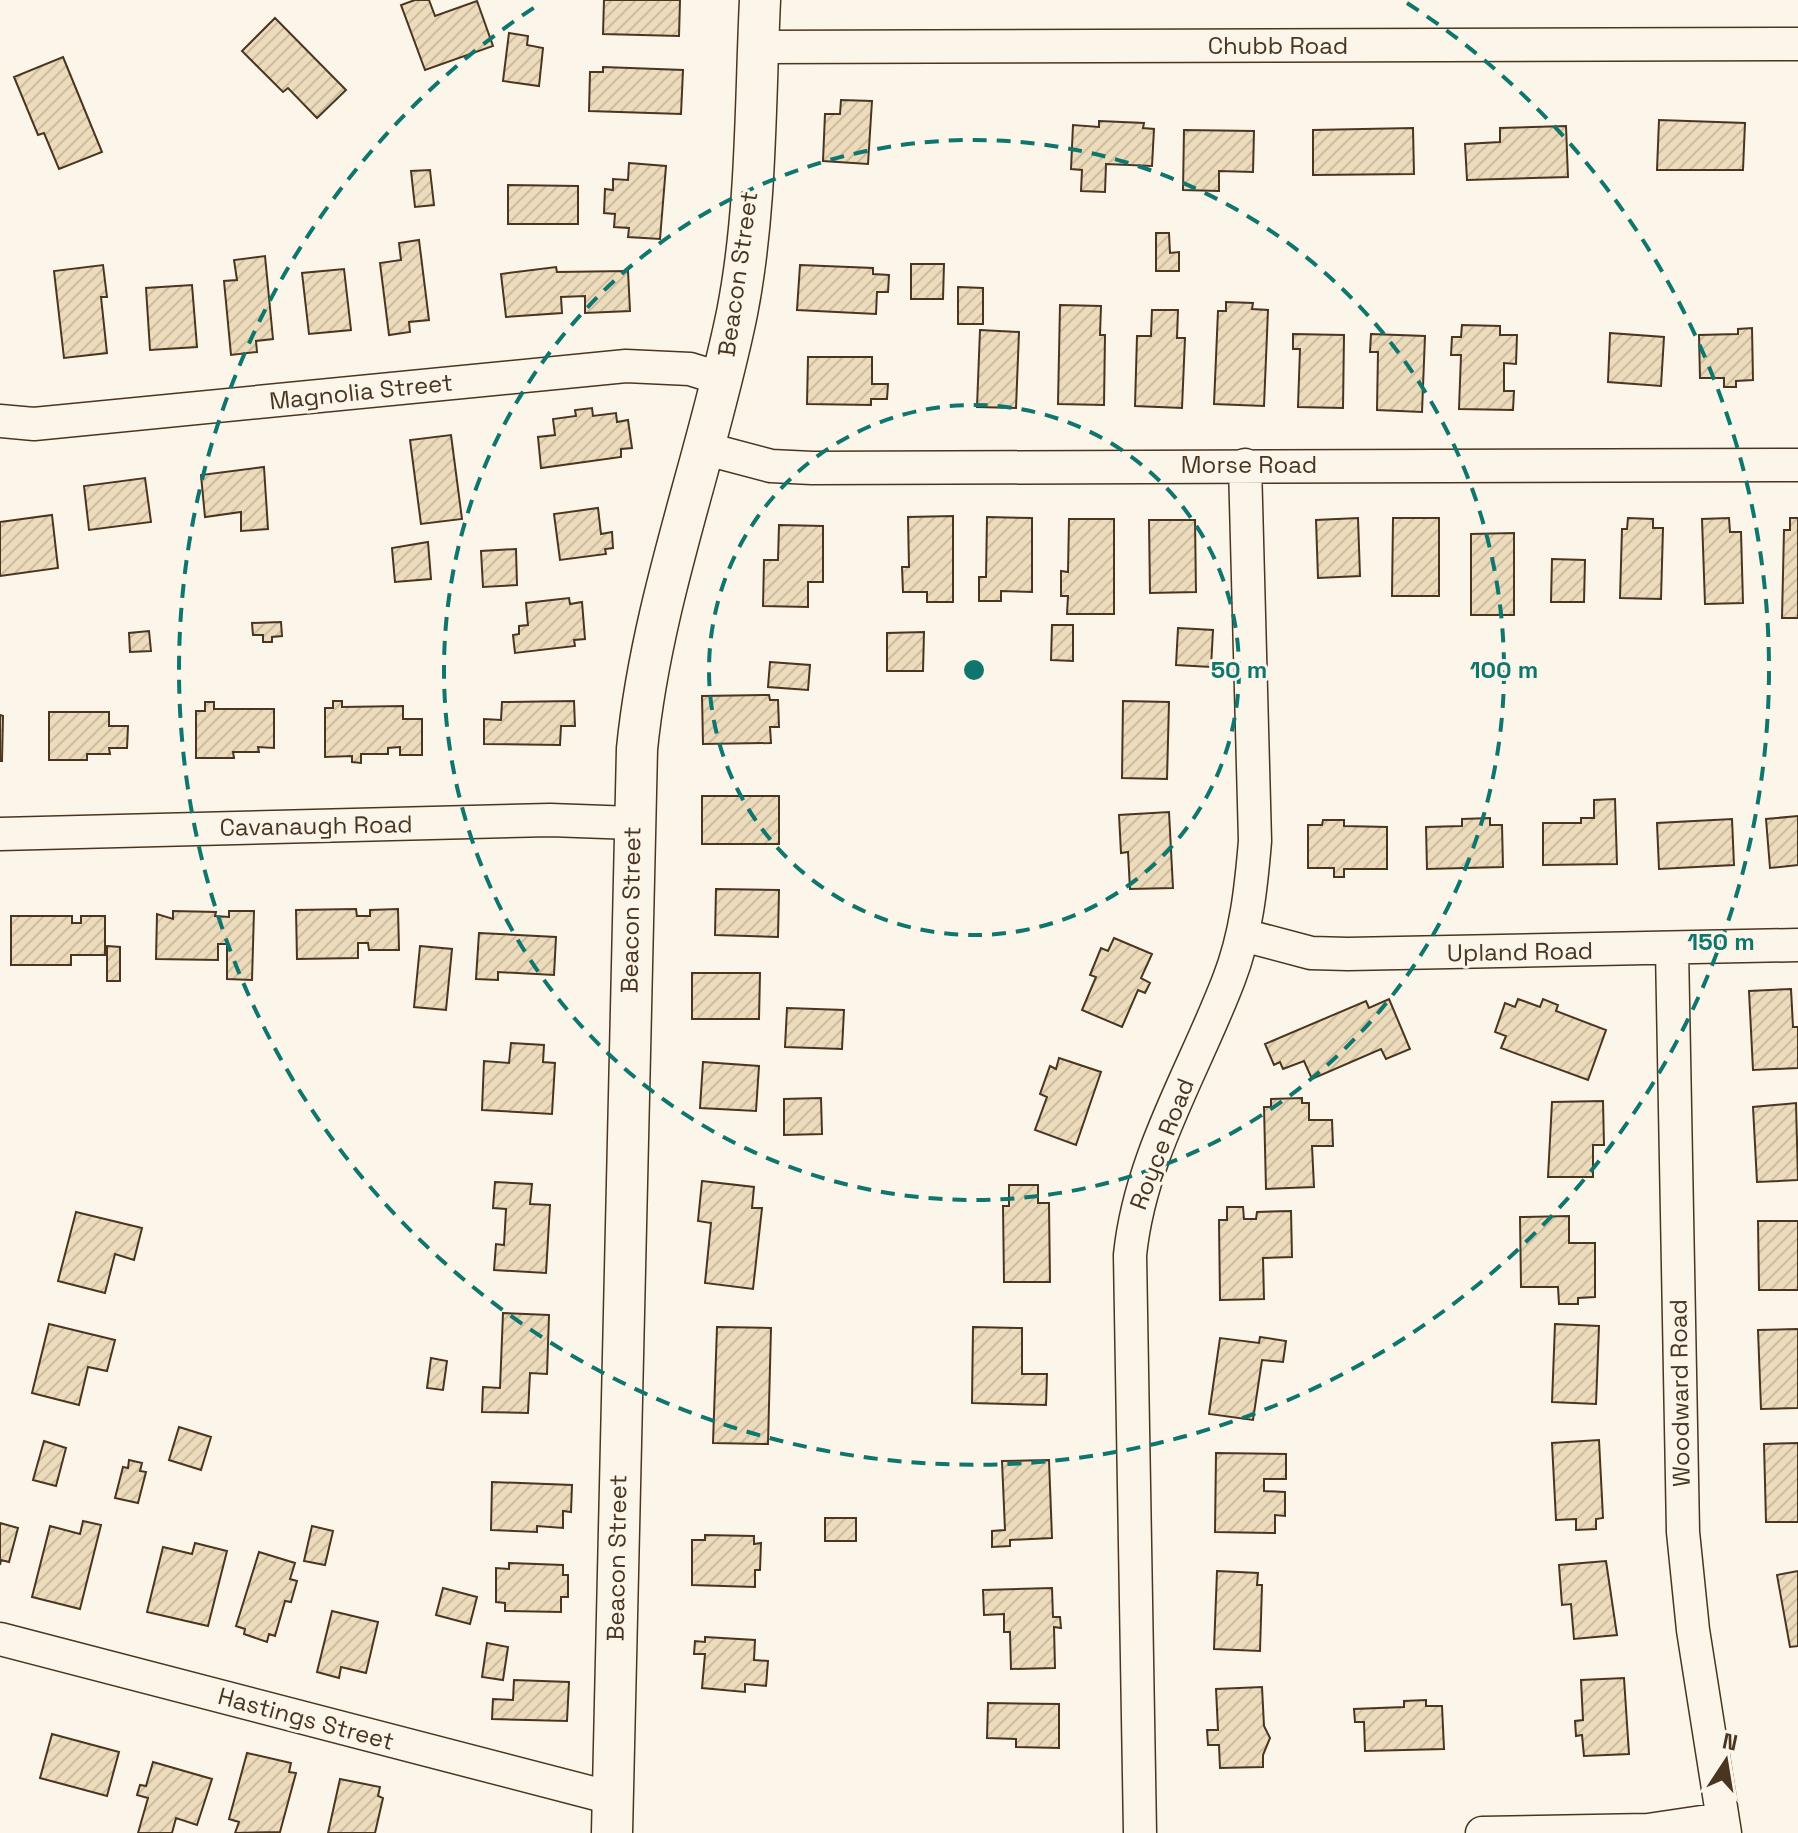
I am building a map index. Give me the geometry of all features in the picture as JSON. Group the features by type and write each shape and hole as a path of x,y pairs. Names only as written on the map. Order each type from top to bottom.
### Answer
{"street":[{"name":"Beacon Street","path":"612,1816 633,823 642,695 653,637 722,379 746,253 760,0"},
{"name":"Chubb Road","path":"758,47 1798,44"},
{"name":"Magnolia Street","path":"0,421 34,424 626,366 690,369 722,379"},
{"name":"Morse Road","path":"703,448 760,464 812,468 1798,465"},
{"name":"Royce Road","path":"1140,1833 1130,1255 1133,1222 1156,1147 1229,979 1243,935 1255,841 1245,465"},
{"name":"Cavanaugh Road","path":"0,834 550,820 633,823"},
{"name":"Upland Road","path":"1243,935 1276,946 1323,954 1798,945"},
{"name":"Woodward Road","path":"1672,949 1683,1532 1693,1630 1723,1826"},
{"name":"Hastings Street","path":"0,1639 612,1816"},
{"path":"1482,1833 1723,1826"}],"building":[{"path":"415,0 429,0 435,16 477,1 493,46 425,70 401,5"},
{"path":"604,0 680,0 679,36 603,34"},
{"path":"275,18 346,90 317,118 288,88 283,92 242,51"},
{"path":"509,33 528,36 527,45 543,48 539,86 503,81"},
{"path":"63,57 102,152 59,169 44,133 38,135 14,77"},
{"path":"603,67 683,70 681,114 589,111 590,72 603,72"},
{"path":"841,100 872,101 868,164 823,161 825,114 840,114"},
{"path":"1659,120 1745,123 1743,170 1657,170"},
{"path":"1099,121 1144,123 1143,128 1154,129 1152,166 1106,164 1105,192 1081,191 1082,170 1071,169 1073,125 1099,127"},
{"path":"1566,126 1568,177 1467,180 1465,144 1500,142 1500,128"},
{"path":"1413,128 1414,174 1313,175 1313,130"},
{"path":"1184,130 1254,131 1253,172 1219,171 1219,191 1183,190"},
{"path":"629,163 666,166 660,239 628,237 629,228 614,227 615,214 604,213 605,189 613,190 613,179 628,180"},
{"path":"430,170 434,205 415,207 411,171"},
{"path":"508,185 578,186 578,224 508,224"},
{"path":"1156,233 1169,233 1170,253 1179,252 1179,271 1156,271"},
{"path":"419,240 429,320 409,322 410,332 389,335 380,263 401,260 399,243"},
{"path":"265,256 273,339 256,341 257,352 231,355 224,281 237,280 234,260"},
{"path":"911,264 944,264 943,299 911,299"},
{"path":"103,265 107,297 101,297 107,353 64,358 54,271"},
{"path":"800,265 873,268 873,274 889,275 888,292 877,292 876,314 797,310"},
{"path":"556,267 557,272 628,271 630,311 585,313 585,296 561,297 562,313 506,317 501,274"},
{"path":"344,269 351,330 309,334 302,273"},
{"path":"192,285 197,347 150,350 146,288"},
{"path":"958,287 983,288 983,324 958,324"},
{"path":"1226,302 1253,303 1252,309 1268,310 1264,406 1214,404 1218,311 1226,311"},
{"path":"1060,305 1101,306 1100,335 1105,335 1104,405 1058,404"},
{"path":"1152,310 1178,310 1177,338 1185,338 1182,408 1135,406 1137,336 1151,336"},
{"path":"1462,325 1500,326 1500,335 1517,335 1516,364 1504,363 1504,391 1514,391 1513,410 1459,409 1461,355 1451,355 1452,337 1461,337"},
{"path":"1752,328 1753,380 1736,381 1736,387 1724,387 1724,378 1700,378 1699,335 1738,334 1738,329"},
{"path":"980,330 1019,332 1016,408 977,407"},
{"path":"1610,333 1664,337 1661,386 1608,382"},
{"path":"1293,334 1344,335 1343,408 1298,407 1300,349 1293,349"},
{"path":"1371,334 1425,336 1422,412 1377,410 1378,352 1370,352"},
{"path":"808,357 872,357 872,384 888,384 887,399 871,399 871,405 807,404"},
{"path":"592,408 593,416 616,413 617,422 628,420 632,448 621,449 621,457 541,468 538,437 555,435 553,419 576,416 575,410"},
{"path":"451,435 462,519 421,524 410,440"},
{"path":"264,467 268,529 241,531 241,512 205,517 201,475"},
{"path":"145,478 151,522 89,530 84,486"},
{"path":"598,508 601,534 612,532 613,548 605,549 606,554 560,560 554,514"},
{"path":"52,515 58,568 0,576 0,522"},
{"path":"953,516 953,602 927,602 927,592 903,592 902,567 909,567 908,517"},
{"path":"987,517 1032,518 1032,592 1001,591 1001,601 979,601 979,577 986,577"},
{"path":"1358,518 1360,576 1318,578 1316,520"},
{"path":"1393,518 1439,518 1439,596 1392,596"},
{"path":"1628,518 1653,519 1653,528 1663,528 1661,599 1620,598 1622,529 1627,529"},
{"path":"1729,518 1730,532 1741,532 1743,603 1705,604 1702,519"},
{"path":"1790,518 1798,518 1798,618 1782,618 1784,530 1790,530"},
{"path":"1069,519 1114,519 1114,614 1067,614 1068,596 1061,596 1061,571 1068,572"},
{"path":"1149,520 1195,520 1196,592 1150,593"},
{"path":"779,525 823,526 823,582 808,582 808,607 763,606 764,560 778,560"},
{"path":"1514,533 1514,615 1471,615 1471,534"},
{"path":"428,542 431,579 395,582 392,548"},
{"path":"516,549 517,585 483,587 481,551"},
{"path":"1552,559 1585,560 1584,602 1551,602"},
{"path":"569,598 570,604 582,602 585,639 574,640 575,646 515,653 513,635 519,634 519,626 528,625 526,603"},
{"path":"281,622 282,636 272,637 272,642 263,642 263,635 253,635 252,623"},
{"path":"1052,625 1073,625 1073,661 1051,660"},
{"path":"1178,628 1213,630 1211,667 1176,665"},
{"path":"149,631 151,651 130,652 129,633"},
{"path":"924,632 923,671 887,671 887,633"},
{"path":"770,662 810,665 808,690 768,687"},
{"path":"769,695 770,700 778,700 779,727 770,727 771,743 703,744 702,696"},
{"path":"333,701 342,701 342,707 403,706 403,719 422,719 422,755 400,755 400,747 388,748 388,754 361,754 361,763 352,762 352,756 325,757 325,708 333,708"},
{"path":"574,701 575,726 561,726 560,745 484,744 484,719 501,720 502,702"},
{"path":"1123,701 1169,702 1167,779 1122,778"},
{"path":"205,702 214,702 214,709 274,709 274,748 258,747 259,752 233,752 234,758 196,758 196,711 205,711"},
{"path":"49,712 109,712 109,726 128,726 127,748 109,748 110,754 87,754 87,760 49,760"},
{"path":"0,715 3,716 2,761 0,761"},
{"path":"702,796 779,796 779,844 702,844"},
{"path":"1615,799 1617,864 1543,865 1543,823 1581,823 1581,818 1594,818 1594,800"},
{"path":"1169,812 1173,888 1130,889 1128,852 1121,853 1119,815"},
{"path":"1798,816 1798,865 1770,868 1766,819"},
{"path":"1490,818 1490,825 1502,825 1503,867 1427,869 1426,827 1462,826 1462,819"},
{"path":"1732,819 1734,865 1659,869 1657,823"},
{"path":"1323,820 1344,820 1344,826 1387,827 1387,869 1344,869 1344,877 1334,877 1334,868 1308,868 1308,825 1322,825"},
{"path":"716,889 779,890 778,937 715,935"},
{"path":"356,909 357,916 370,916 370,910 398,909 399,950 369,950 368,943 358,943 358,958 297,959 296,910"},
{"path":"173,911 216,912 215,916 229,917 229,911 254,911 252,980 227,979 227,944 218,944 218,960 156,959 157,914 173,919"},
{"path":"11,916 72,916 72,923 81,923 81,916 105,916 105,955 71,955 71,965 11,965"},
{"path":"479,933 556,937 554,975 498,972 498,980 476,979"},
{"path":"1114,938 1152,954 1141,978 1150,983 1145,993 1138,990 1122,1027 1082,1010 1096,977 1090,975 1101,948 1108,951"},
{"path":"107,946 120,947 120,981 107,981"},
{"path":"420,946 452,949 446,1010 414,1007"},
{"path":"692,973 760,973 759,1019 692,1019"},
{"path":"1791,989 1793,1027 1798,1027 1798,1068 1753,1070 1749,991"},
{"path":"1389,999 1410,1049 1386,1059 1381,1049 1312,1079 1304,1061 1283,1069 1280,1062 1274,1065 1265,1044 1366,1001 1369,1008"},
{"path":"1518,999 1540,1007 1543,999 1558,1005 1556,1011 1606,1030 1588,1080 1501,1048 1506,1036 1495,1032 1505,1003 1515,1007"},
{"path":"787,1008 844,1010 842,1049 785,1047"},
{"path":"511,1043 544,1045 543,1062 555,1063 552,1114 482,1110 484,1061 509,1063"},
{"path":"1059,1058 1101,1072 1076,1145 1035,1130 1047,1097 1040,1094 1050,1066 1056,1069"},
{"path":"703,1062 759,1066 756,1111 700,1108"},
{"path":"821,1098 822,1134 784,1135 784,1099"},
{"path":"1302,1098 1302,1103 1309,1103 1309,1120 1332,1120 1333,1146 1312,1146 1314,1187 1266,1189 1264,1107 1271,1107 1271,1099"},
{"path":"1603,1101 1604,1145 1593,1145 1593,1177 1548,1177 1552,1102"},
{"path":"1796,1103 1798,1180 1757,1182 1753,1107"},
{"path":"702,1181 754,1187 752,1208 762,1208 753,1289 705,1283 711,1223 698,1221"},
{"path":"495,1182 532,1184 530,1204 550,1205 546,1273 494,1270 496,1244 504,1245 506,1209 493,1208"},
{"path":"1009,1185 1038,1185 1038,1203 1049,1203 1050,1282 1004,1282 1003,1206 1009,1206"},
{"path":"1227,1207 1243,1207 1244,1219 1256,1219 1257,1212 1291,1211 1292,1257 1263,1258 1264,1299 1220,1300 1219,1220 1227,1220"},
{"path":"76,1212 142,1228 134,1260 115,1254 105,1293 58,1281"},
{"path":"1569,1216 1569,1243 1595,1243 1595,1297 1578,1298 1578,1304 1559,1304 1558,1287 1521,1287 1520,1217"},
{"path":"1758,1221 1798,1221 1798,1290 1759,1290"},
{"path":"503,1313 549,1315 547,1374 530,1373 528,1413 482,1412 483,1387 500,1388"},
{"path":"49,1324 115,1340 107,1371 88,1367 79,1405 32,1393"},
{"path":"1555,1324 1599,1326 1596,1404 1552,1402"},
{"path":"717,1327 771,1328 768,1444 713,1443"},
{"path":"973,1327 1022,1328 1022,1374 1047,1374 1046,1405 972,1403"},
{"path":"1798,1329 1798,1408 1761,1409 1758,1330"},
{"path":"1260,1337 1286,1341 1283,1362 1262,1360 1253,1420 1209,1414 1220,1338 1259,1343"},
{"path":"431,1358 447,1361 443,1390 427,1388"},
{"path":"179,1427 211,1437 201,1470 169,1460"},
{"path":"1599,1440 1603,1518 1596,1519 1596,1529 1576,1530 1576,1519 1556,1520 1552,1443"},
{"path":"44,1441 66,1448 56,1486 33,1480"},
{"path":"1798,1443 1798,1522 1766,1522 1764,1444"},
{"path":"1216,1453 1286,1454 1286,1479 1264,1479 1264,1491 1285,1492 1285,1516 1275,1515 1275,1533 1215,1532"},
{"path":"129,1460 142,1463 140,1471 146,1472 138,1503 115,1498 123,1467 128,1468"},
{"path":"1049,1460 1052,1538 1010,1540 1010,1546 992,1547 992,1531 1005,1530 1002,1461"},
{"path":"492,1482 572,1485 571,1512 563,1511 563,1528 537,1526 537,1532 491,1530"},
{"path":"825,1518 856,1518 856,1541 825,1541"},
{"path":"83,1521 101,1525 80,1609 32,1597 50,1526 80,1534"},
{"path":"0,1523 18,1528 9,1562 1,1560 0,1565"},
{"path":"312,1526 333,1531 325,1565 304,1561"},
{"path":"705,1535 754,1536 754,1544 761,1543 760,1570 755,1570 755,1587 692,1585 692,1540 705,1540"},
{"path":"195,1543 227,1551 208,1626 147,1612 163,1547 192,1554"},
{"path":"259,1552 295,1563 290,1579 297,1581 291,1602 285,1601 275,1636 269,1634 267,1642 244,1634 245,1629 236,1626"},
{"path":"1606,1561 1617,1635 1574,1639 1571,1604 1562,1605 1559,1565"},
{"path":"509,1563 563,1565 563,1575 568,1575 568,1597 561,1597 561,1612 505,1611 505,1603 496,1602 496,1568 509,1569"},
{"path":"1217,1571 1258,1573 1257,1585 1262,1585 1260,1651 1214,1649"},
{"path":"1798,1571 1798,1646 1790,1647 1777,1575"},
{"path":"443,1588 477,1597 470,1624 436,1615"},
{"path":"1052,1588 1053,1617 1060,1617 1061,1628 1054,1627 1055,1668 1011,1669 1010,1632 1004,1632 1004,1614 984,1615 983,1590"},
{"path":"332,1611 378,1622 366,1673 341,1667 339,1678 317,1672"},
{"path":"705,1637 755,1640 754,1660 768,1661 766,1686 745,1684 745,1692 702,1688 705,1654 694,1654 695,1641 705,1642"},
{"path":"487,1643 508,1647 503,1680 482,1677"},
{"path":"1624,1678 1629,1754 1584,1756 1582,1735 1576,1736 1575,1721 1583,1720 1581,1680"},
{"path":"514,1680 569,1682 567,1721 492,1719 493,1699 513,1700"},
{"path":"1262,1687 1264,1726 1270,1738 1263,1755 1263,1767 1220,1768 1219,1745 1208,1745 1207,1730 1218,1730 1216,1689"},
{"path":"1426,1700 1426,1706 1442,1706 1444,1749 1365,1751 1364,1722 1355,1722 1354,1709 1404,1707 1404,1701"},
{"path":"988,1703 1059,1704 1059,1748 1016,1747 1016,1739 987,1738"},
{"path":"52,1734 119,1752 107,1796 40,1778"},
{"path":"247,1753 291,1763 289,1772 296,1773 280,1832 235,1833 239,1822 229,1819"},
{"path":"153,1762 212,1779 197,1825 176,1818 172,1833 138,1833 148,1798 137,1795 140,1785 146,1786"},
{"path":"340,1779 380,1787 378,1796 383,1798 375,1833 328,1833"}]}
